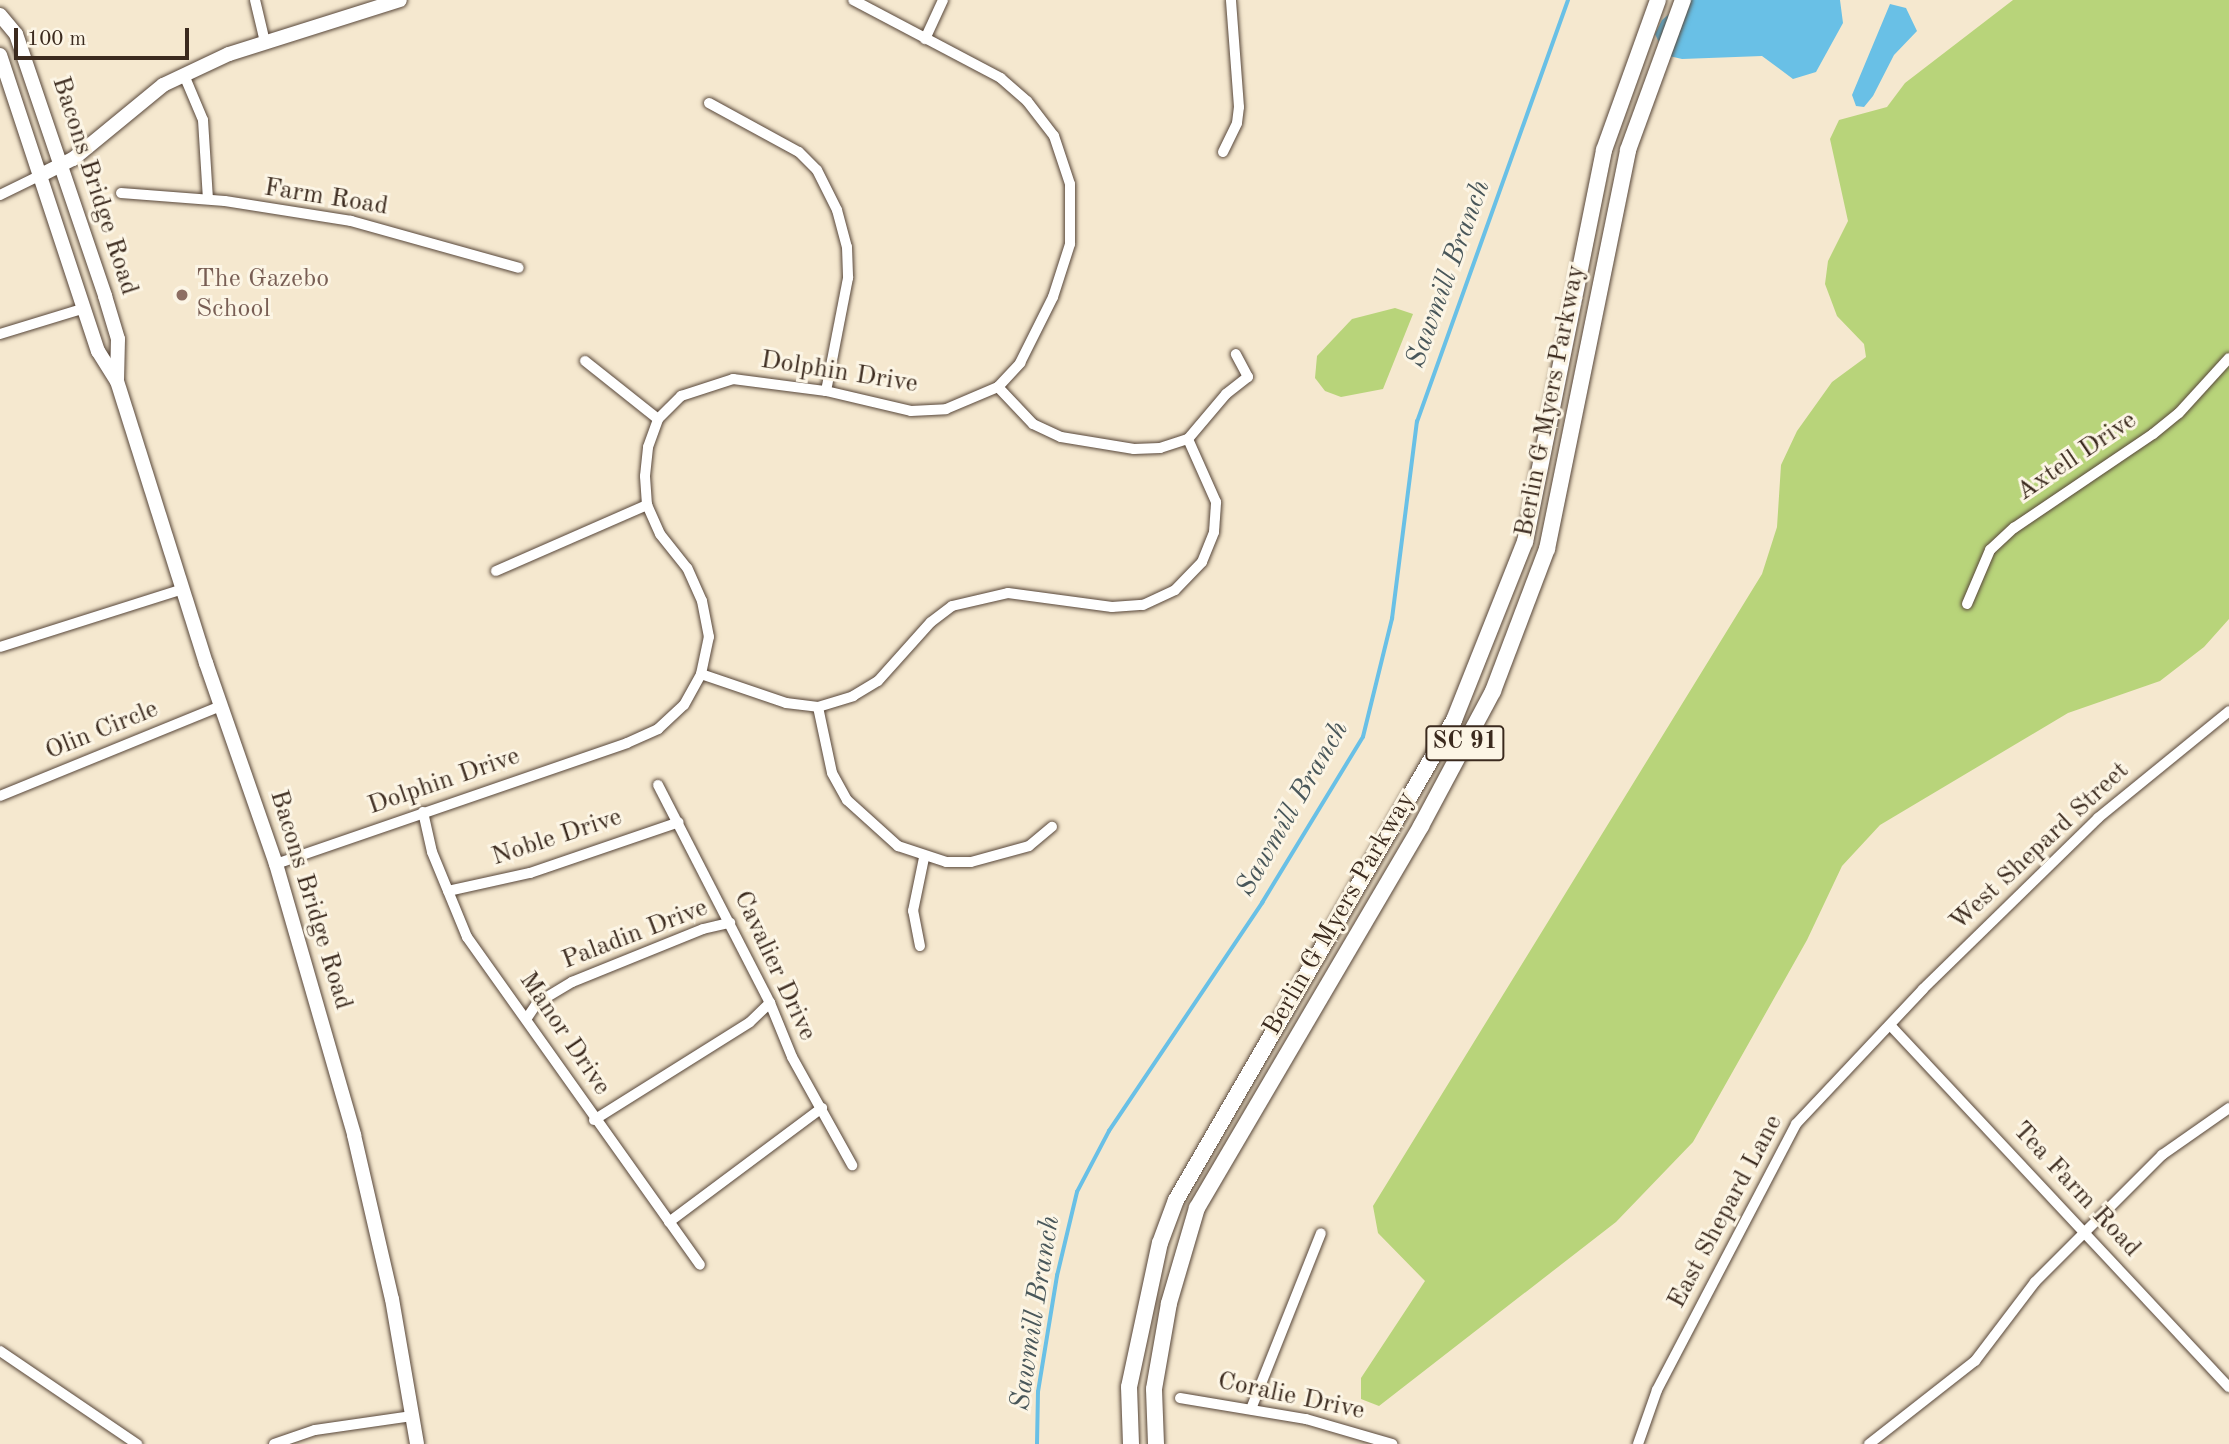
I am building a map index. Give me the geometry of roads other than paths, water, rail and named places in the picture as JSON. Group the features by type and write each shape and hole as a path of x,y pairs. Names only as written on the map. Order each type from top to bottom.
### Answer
{"main road":[{"path":"41,175 62,166 163,85 265,42 400,0"},
{"name":"Berlin G Myers Parkway","path":"1131,1444 1129,1387 1160,1243 1176,1200 1454,720 1525,542 1604,150 1658,0"},
{"name":"Berlin G Myers Parkway","path":"1156,1444 1154,1389 1169,1303 1197,1208 1421,826 1493,691 1547,549 1628,150 1683,0"},
{"name":"Bacons Bridge Road","path":"0,15 16,34 118,339 117,381"},
{"name":"Bacons Bridge Road","path":"0,55 98,351 117,381 221,706 276,864 354,1135 392,1299 417,1444"},
{"path":"1176,1200 1197,1208"}],"street":[{"path":"256,0 265,42"},
{"name":"Dolphin Drive","path":"276,864 658,729 684,705 701,674 709,637 702,601 687,568 660,534 647,505 648,447 659,419 681,396 708,384 733,379 826,391 911,411 973,401 998,387 1020,363 1063,273 1070,244 1070,184 1054,136 1027,101 992,72 853,0"},
{"path":"925,39 943,0"},
{"path":"1223,152 1237,123 1239,107 1231,0"},
{"path":"184,75 203,120 208,199"},
{"path":"709,103 799,152 817,170 837,210 847,247 848,278 826,391"},
{"path":"0,195 41,175"},
{"name":"Farm Road","path":"121,192 208,199 351,220 519,268"},
{"path":"0,334 85,307"},
{"path":"998,387 1033,424 1061,437 1134,449 1188,439 1226,394 1248,377 1236,354"},
{"name":"Axtell Drive","path":"1967,604 1990,551 2006,536 2153,434 2229,358"},
{"path":"585,361 659,419"},
{"path":"701,674 786,703 818,707 853,696 878,681 931,622 952,606 1008,593 1112,607 1143,605 1175,590 1202,562 1214,532 1216,502 1188,439"},
{"path":"496,571 647,505"},
{"path":"0,647 183,589"},
{"name":"Olin Circle","path":"0,796 221,706"},
{"path":"818,707 832,773 847,800 898,846 924,858 946,863 1001,856 1029,846 1052,827"},
{"name":"West Shepard Street","path":"1890,1025 2098,818 2229,711"},
{"name":"Cavalier Drive","path":"659,785 771,1003 792,1057 852,1165"},
{"name":"Manor Drive","path":"423,812 448,891 467,937 527,1018 594,1120 700,1265"},
{"name":"Noble Drive","path":"448,891 530,873 679,822"},
{"path":"920,946 913,911 924,858"},
{"name":"Paladin Drive","path":"527,1018 537,1003 572,982 703,929 730,923"},
{"path":"594,1120 750,1022 771,1003"},
{"name":"Tea Farm Road","path":"1890,1025 2229,1387"},
{"name":"East Shepard Lane","path":"1638,1444 1657,1390 1796,1124 1890,1025"},
{"path":"668,1222 822,1108"},
{"path":"1869,1444 1975,1361 2035,1282 2087,1234 2162,1155 2229,1108"},
{"path":"1251,1409 1321,1233"},
{"path":"0,1351 137,1444"},
{"name":"Coralie Drive","path":"1180,1398 1323,1423 1392,1444"},
{"path":"274,1444 315,1430 412,1416"}],"water":[{"path":"1686,0 1840,0 1843,23 1816,72 1793,79 1762,56 1682,59 1665,55 1655,34 1662,20"},
{"path":"1890,4 1906,8 1917,31 1894,55 1873,96 1864,107 1856,106 1852,95"}],"waterway":[{"name":"Sawmill Branch","path":"1037,1444 1038,1392 1057,1276 1077,1192 1109,1131 1262,903 1363,737 1392,619 1417,422 1568,0"}],"place":[{"name":"The Gazebo School","path":"182,295"}]}
